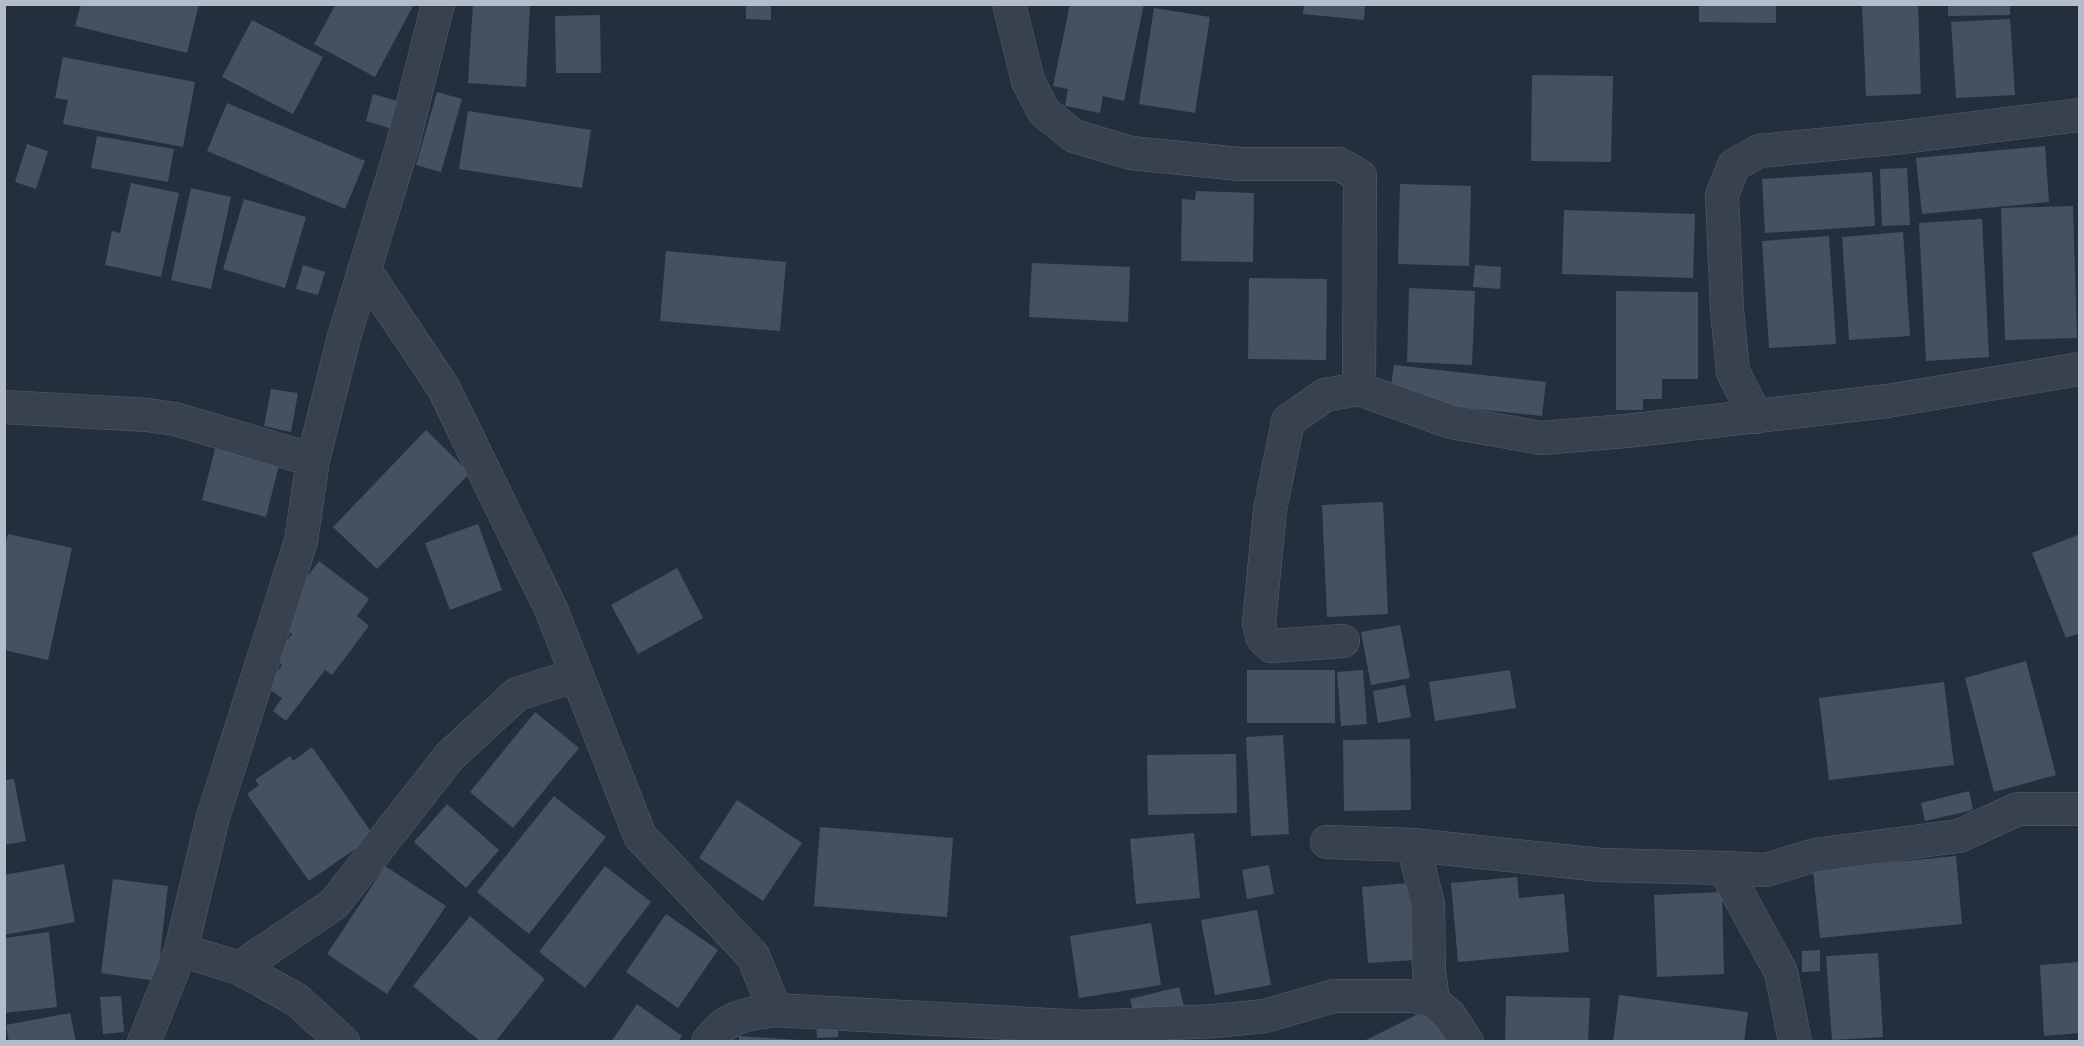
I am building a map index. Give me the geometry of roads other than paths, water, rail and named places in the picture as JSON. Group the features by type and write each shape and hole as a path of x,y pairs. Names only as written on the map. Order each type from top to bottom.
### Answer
{"street":[{"path":"144,1041 181,950 213,817 301,541 313,460 344,337 402,147 438,4"},
{"path":"1009,4 1028,81 1044,112 1074,136 1131,153 1240,164 1339,164 1360,176 1359,389"},
{"path":"1756,417 1733,372 1727,310 1722,195 1734,165 1759,151 2079,116"},
{"path":"364,269 442,387 551,609 640,836 753,956 775,1010"},
{"path":"1343,641 1272,646 1262,637 1259,624 1270,510 1288,421 1324,396 1359,389 1451,422 1541,438 1626,431 1887,401 2079,369"},
{"path":"4,407 147,415 175,419 313,460"},
{"path":"239,968 334,904 449,757 517,694 577,675"},
{"path":"1328,842 1413,845 1601,866 1766,870 1815,855 1959,836 2018,809 2079,809"},
{"path":"1413,845 1428,903 1429,972 1433,1000"},
{"path":"1724,868 1781,972 1795,1041"},
{"path":"181,950 239,968 297,1000 344,1041"},
{"path":"708,1041 717,1029 740,1015 775,1010 1083,1027 1215,1021 1265,1016 1334,996 1414,996 1433,1000 1450,1016 1467,1041"}]}
